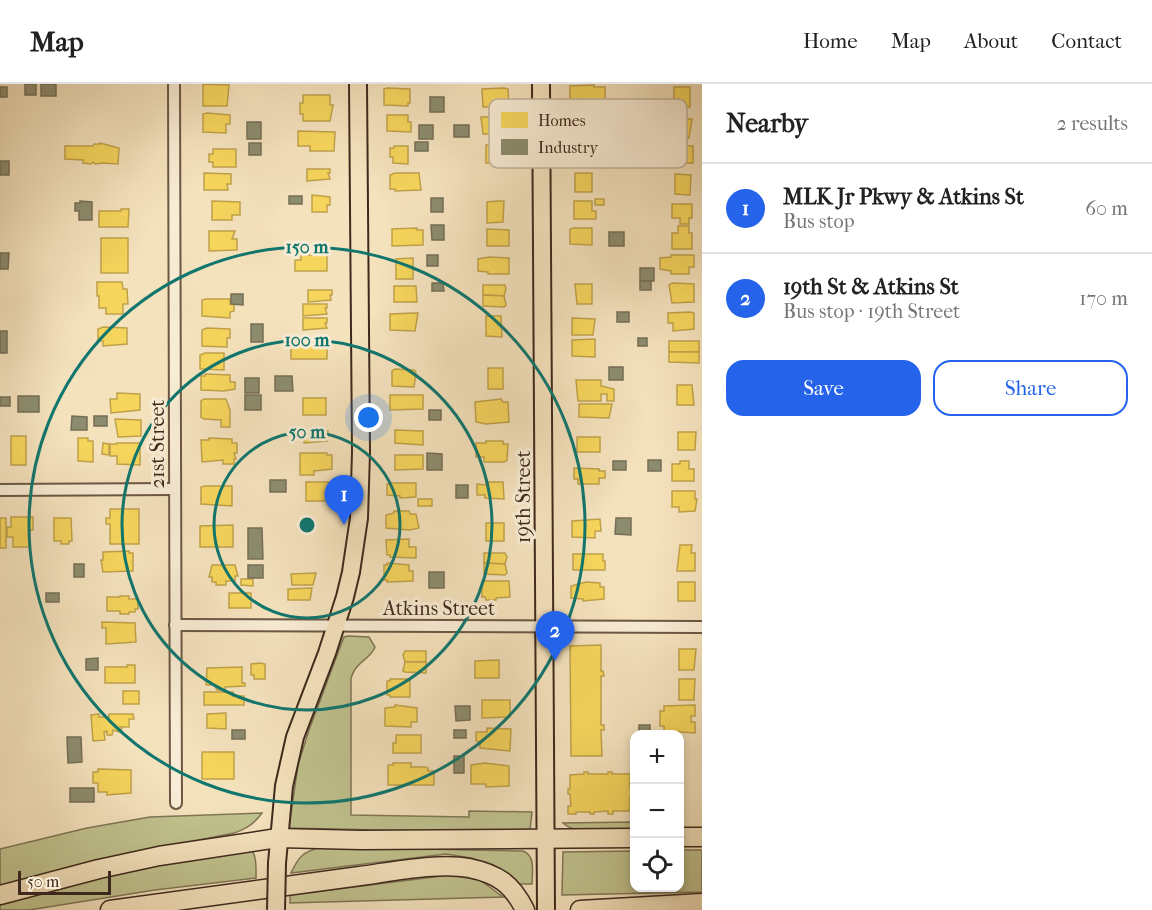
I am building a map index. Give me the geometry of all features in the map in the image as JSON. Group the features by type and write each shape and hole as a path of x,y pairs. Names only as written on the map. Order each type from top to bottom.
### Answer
{"highway":[{"path":"684,837 702,837"},
{"path":"0,895 159,856 278,838 361,840 630,838"},
{"path":"110,910 377,874 449,867 467,867 487,873 507,883 519,897 525,910"},
{"path":"580,910 702,903"}],"main road":[{"path":"276,910 278,838 284,786 295,736 336,625 351,572 358,518 361,452 358,84"},
{"name":"19th Street","path":"541,84 541,99"},
{"name":"19th Street","path":"541,168 546,910"}],"street":[{"name":"21st Street","path":"174,84 176,803"},
{"path":"0,490 175,489"},
{"name":"Atkins Street","path":"175,625 702,627"}],"green space":[{"path":"344,637 369,637 375,647 356,668 351,678 351,815 469,817 469,811 532,812 530,830 520,833 289,828 298,765 342,642"},
{"path":"262,813 249,826 234,833 99,860 0,886 0,849 87,828 150,817"},
{"path":"630,822 630,830 587,832 563,823"},
{"path":"250,847 255,858 256,878 155,890 29,910 0,910 0,902 104,875"},
{"path":"321,847 523,851 532,860 532,884 518,884 493,865 471,858 446,854 291,873 302,856"},
{"path":"684,850 702,850 702,892 562,895 563,852 630,851 630,892 684,892"},
{"path":"450,875 480,880 503,897 290,903 290,895"}],"building: Homes":[{"path":"203,84 229,85 227,106 203,106"},
{"path":"570,86 605,87 605,99 570,99"},
{"path":"674,87 690,87 690,107 687,107 687,99 674,99"},
{"path":"384,89 410,89 408,106 384,105"},
{"path":"482,89 508,89 509,99 489,99 489,107 483,107"},
{"path":"303,95 330,95 330,105 333,105 330,121 303,121 303,114 300,114 300,103 303,103"},
{"path":"203,114 230,115 230,124 226,124 226,133 203,132"},
{"path":"387,115 408,115 411,132 387,131"},
{"path":"481,117 489,117 489,134 483,134"},
{"path":"687,119 692,119 689,138 687,138"},
{"path":"298,131 335,132 334,151 310,151 310,146 298,146"},
{"path":"100,143 119,148 118,164 95,164 93,162 91,164 83,163 83,160 65,159 65,146 93,146"},
{"path":"486,145 489,145 489,163 486,163"},
{"path":"408,146 408,164 393,163 390,148"},
{"path":"687,146 693,146 693,163 687,163"},
{"path":"213,149 236,149 236,167 213,167 213,162 209,162 209,154 213,154"},
{"path":"307,169 330,169 328,173 330,179 307,181"},
{"path":"204,173 231,174 231,184 227,184 228,190 204,190"},
{"path":"419,173 421,190 395,191 395,189 390,189 390,175"},
{"path":"575,173 592,173 592,192 575,192"},
{"path":"675,174 691,175 690,195 675,194"},
{"path":"312,195 330,197 327,212 312,212"},
{"path":"595,199 604,199 604,205 595,205"},
{"path":"212,201 240,202 240,215 232,215 232,220 212,220"},
{"path":"504,201 503,222 487,223 487,202"},
{"path":"574,201 592,201 592,211 596,211 596,219 574,219"},
{"path":"672,204 692,204 692,218 689,218 689,224 680,224 680,218 672,218"},
{"path":"121,209 129,209 128,227 99,227 99,211 121,211"},
{"path":"678,226 689,226 689,233 692,233 692,249 672,249 672,233 678,233"},
{"path":"417,228 417,230 423,230 423,245 392,246 392,229"},
{"path":"592,228 592,245 570,244 570,229"},
{"path":"487,229 509,230 509,246 487,246"},
{"path":"209,231 235,231 232,239 237,239 237,250 209,251"},
{"path":"101,238 128,238 128,273 101,273"},
{"path":"301,255 327,255 327,271 295,271 295,260 301,260"},
{"path":"671,255 694,255 694,267 689,267 689,274 671,274 671,271 660,269 660,258 671,257"},
{"path":"413,258 413,279 396,279 396,259"},
{"path":"509,258 509,274 488,274 488,272 478,271 478,259"},
{"path":"97,282 122,282 123,289 127,289 128,304 123,304 123,314 106,314 106,308 99,308"},
{"path":"672,283 694,284 694,302 672,303 669,285"},
{"path":"575,284 592,284 592,304 577,304"},
{"path":"483,285 505,285 504,296 483,295"},
{"path":"394,286 416,286 417,302 394,302"},
{"path":"308,290 332,290 331,300 308,302"},
{"path":"483,295 504,296 506,305 504,307 483,306"},
{"path":"230,299 230,304 234,304 234,311 230,312 230,318 202,316 202,300"},
{"path":"303,304 327,304 325,308 327,314 303,316"},
{"path":"418,313 415,331 390,330 390,314"},
{"path":"668,313 694,313 694,329 673,331 673,323 668,323"},
{"path":"486,316 501,316 502,337 486,336"},
{"path":"303,318 327,318 327,323 325,323 327,328 303,330"},
{"path":"572,318 595,319 593,335 572,335"},
{"path":"103,327 127,328 127,344 103,346 103,341 98,341 98,329"},
{"path":"207,328 230,329 227,347 202,346 202,330"},
{"path":"595,339 595,357 572,356 572,340"},
{"path":"669,341 699,341 699,352 669,352"},
{"path":"327,343 327,359 291,359 291,344"},
{"path":"669,352 699,352 699,363 669,362"},
{"path":"224,353 224,370 200,369 200,355"},
{"path":"488,368 503,368 503,389 488,389"},
{"path":"395,369 414,370 416,372 414,387 392,386 392,371"},
{"path":"205,374 230,375 230,382 235,382 235,389 201,390 201,376"},
{"path":"576,380 601,380 601,386 614,389 614,401 607,401 607,394 601,394 601,401 578,401"},
{"path":"677,385 692,385 694,405 677,405"},
{"path":"117,393 140,394 140,410 111,413 110,399 117,399"},
{"path":"390,395 423,395 423,409 390,410"},
{"path":"303,398 326,398 326,415 303,415"},
{"path":"226,399 230,410 230,427 221,427 221,420 201,417 201,401"},
{"path":"501,399 503,402 508,402 509,422 486,424 476,422 475,402"},
{"path":"579,404 612,404 609,418 579,417"},
{"path":"115,419 141,420 141,436 118,437"},
{"path":"395,430 423,431 423,445 395,443"},
{"path":"304,431 328,431 328,436 325,436 327,441 304,443"},
{"path":"678,432 696,432 695,450 678,450"},
{"path":"11,436 26,436 26,465 11,465"},
{"path":"577,437 600,437 600,452 577,452"},
{"path":"78,438 88,438 88,441 93,441 93,462 78,461"},
{"path":"209,438 232,439 232,443 237,443 234,464 223,464 223,460 202,462 201,440 209,440"},
{"path":"486,441 503,441 503,444 508,444 507,460 484,462 484,457 476,457 476,443 486,443"},
{"path":"103,443 109,444 109,455 102,454"},
{"path":"140,443 140,465 117,464 117,456 110,456 110,444"},
{"path":"300,453 332,455 332,469 314,471 314,475 300,475"},
{"path":"395,455 423,455 423,469 395,470"},
{"path":"680,461 689,461 689,469 694,469 694,481 672,481 672,464 680,464"},
{"path":"574,468 599,469 599,471 605,471 605,478 599,478 599,484 578,484 578,479 574,479"},
{"path":"306,482 332,482 332,501 306,501"},
{"path":"486,482 503,482 504,499 477,495 477,484 486,485"},
{"path":"416,483 416,497 400,498 400,496 387,495 387,484"},
{"path":"232,486 232,506 201,504 201,487"},
{"path":"672,491 695,491 695,499 697,499 695,511 679,512 679,507 672,507"},
{"path":"418,499 432,499 432,506 418,506"},
{"path":"110,509 139,509 139,544 110,544 110,524 106,524 106,518 110,518"},
{"path":"394,511 409,511 410,514 416,514 419,528 410,530 386,528 386,515"},
{"path":"11,517 33,517 33,530 29,530 29,547 13,547 13,537 7,537 7,527 11,527"},
{"path":"0,518 6,518 6,548 0,548"},
{"path":"54,518 71,518 72,541 69,541 69,544 54,541"},
{"path":"600,519 601,531 595,531 595,538 572,537 572,521"},
{"path":"486,523 504,523 504,541 486,541"},
{"path":"233,525 233,547 200,547 200,526"},
{"path":"409,539 409,547 416,547 416,558 387,555 386,540"},
{"path":"680,545 692,545 691,553 695,553 695,571 677,571"},
{"path":"129,551 133,553 133,571 103,572 101,560 103,560 103,552"},
{"path":"484,553 505,553 507,557 505,564 484,563"},
{"path":"573,554 603,554 605,570 573,570"},
{"path":"387,563 409,565 409,571 413,571 413,581 387,582 384,580 384,565"},
{"path":"484,563 505,564 507,573 505,575 484,574"},
{"path":"212,565 235,565 238,576 235,576 235,581 226,581 226,585 216,585 216,582 212,582 212,577 209,577"},
{"path":"316,573 313,585 292,585 291,574"},
{"path":"241,579 253,579 253,586 241,585"},
{"path":"509,581 510,597 486,600 482,597 482,582"},
{"path":"586,582 600,583 600,587 604,587 604,599 583,601 583,599 571,598 571,586"},
{"path":"678,582 695,582 695,601 678,601"},
{"path":"312,588 310,600 288,600 288,589"},
{"path":"229,593 251,593 251,608 229,608"},
{"path":"120,596 138,599 138,609 129,614 107,611 107,597"},
{"path":"102,622 135,623 136,642 106,644 106,628 102,628"},
{"path":"601,645 601,671 604,676 601,676 601,725 604,725 604,730 601,730 602,756 571,756 570,646"},
{"path":"679,649 696,649 694,670 679,670"},
{"path":"405,651 426,651 426,662 405,662 403,655"},
{"path":"499,660 499,678 475,678 475,661"},
{"path":"405,662 426,662 426,673 403,671"},
{"path":"251,664 265,664 265,679 254,679 254,675 251,675"},
{"path":"127,665 135,665 135,683 105,683 105,667 127,667"},
{"path":"242,667 242,683 245,683 245,686 225,687 225,690 217,690 214,685 206,685 207,668"},
{"path":"410,679 410,697 387,695 387,681"},
{"path":"679,679 695,679 694,700 679,700"},
{"path":"123,691 139,691 139,704 123,704"},
{"path":"204,692 233,692 233,696 244,696 244,705 204,705"},
{"path":"482,700 510,700 510,717 482,718"},
{"path":"395,705 417,708 417,722 411,722 411,727 385,726 385,708 395,707"},
{"path":"695,705 695,716 691,716 691,722 695,722 695,733 684,732 684,730 664,730 664,726 660,726 660,711 664,711 664,706"},
{"path":"226,713 226,729 207,728 207,714"},
{"path":"99,714 99,717 109,717 109,714 133,714 134,719 129,719 129,727 120,727 122,729 119,732 113,730 112,735 107,735 107,731 104,732 105,740 93,741 91,715"},
{"path":"487,728 511,729 510,751 480,748 480,742 476,741 476,732 487,732"},
{"path":"396,735 421,735 421,753 393,753"},
{"path":"202,752 234,752 234,779 202,779"},
{"path":"393,763 411,763 411,767 425,767 428,771 434,771 434,785 388,785 388,765 393,765"},
{"path":"485,763 509,766 509,786 486,787 486,784 471,784 471,765"},
{"path":"98,769 131,770 131,793 107,795 107,792 98,792 98,783 93,783 93,772 98,772"},
{"path":"584,772 608,774 612,772 612,774 630,774 630,811 613,811 613,814 608,814 608,811 594,812 594,814 576,812 576,814 568,814 568,806 571,806 570,794 568,794 570,775 584,774"}],"building: Industry":[{"path":"25,84 36,84 36,95 25,95"},
{"path":"41,84 56,84 56,96 41,96"},
{"path":"0,87 7,87 7,97 0,97"},
{"path":"430,97 444,97 444,112 430,112"},
{"path":"247,122 261,122 261,139 247,139"},
{"path":"419,125 433,125 433,139 419,139"},
{"path":"454,125 469,125 469,137 454,137"},
{"path":"415,142 428,142 428,151 415,151"},
{"path":"249,143 261,143 261,155 249,155"},
{"path":"0,161 9,161 9,175 0,175"},
{"path":"289,196 302,196 302,204 289,204"},
{"path":"431,198 443,198 443,212 431,212"},
{"path":"80,201 92,202 92,220 79,220 79,211 75,211 75,203 80,203"},
{"path":"431,225 444,225 444,240 432,240"},
{"path":"609,232 624,232 624,246 609,246"},
{"path":"0,253 9,253 8,269 0,269"},
{"path":"427,255 438,255 438,266 427,266"},
{"path":"640,268 654,268 654,281 640,281"},
{"path":"640,281 651,281 651,290 640,290"},
{"path":"432,283 443,283 444,291 432,291"},
{"path":"231,294 243,294 243,305 231,304"},
{"path":"617,312 629,312 629,322 617,322"},
{"path":"251,324 263,324 263,342 251,342"},
{"path":"0,331 7,331 7,353 0,353"},
{"path":"638,338 647,338 647,346 638,346"},
{"path":"609,367 623,367 623,380 609,380"},
{"path":"275,376 292,376 293,391 275,391"},
{"path":"245,378 259,378 259,393 245,393"},
{"path":"245,395 261,395 261,410 245,410"},
{"path":"18,396 39,396 39,412 18,412"},
{"path":"0,397 10,397 10,406 0,406"},
{"path":"429,410 441,410 441,420 429,420"},
{"path":"72,416 87,417 87,430 71,430"},
{"path":"94,416 107,416 107,426 94,426"},
{"path":"427,453 442,454 442,470 427,470"},
{"path":"648,460 661,460 661,471 648,471"},
{"path":"613,461 626,461 626,470 613,470"},
{"path":"270,480 286,480 286,492 270,492"},
{"path":"456,485 468,485 468,498 456,498"},
{"path":"616,518 631,518 631,535 615,534"},
{"path":"248,528 262,528 263,559 248,559"},
{"path":"74,564 84,564 84,577 74,577"},
{"path":"248,565 263,565 263,578 248,578"},
{"path":"429,572 444,572 444,588 429,588"},
{"path":"46,593 59,593 59,602 46,602"},
{"path":"98,658 98,670 86,670 86,659"},
{"path":"455,706 470,706 470,720 456,721"},
{"path":"639,725 650,725 650,730 639,730"},
{"path":"232,730 245,730 245,739 232,739"},
{"path":"454,730 466,730 466,738 454,738"},
{"path":"67,737 81,737 82,762 68,763"},
{"path":"454,756 464,756 464,773 454,773"},
{"path":"70,788 94,788 94,802 70,802"}],"place":[{"name":"MLK Jr Pkwy & Atkins St","path":"344,525"},
{"name":"19th St & Atkins St","path":"555,661"}]}
